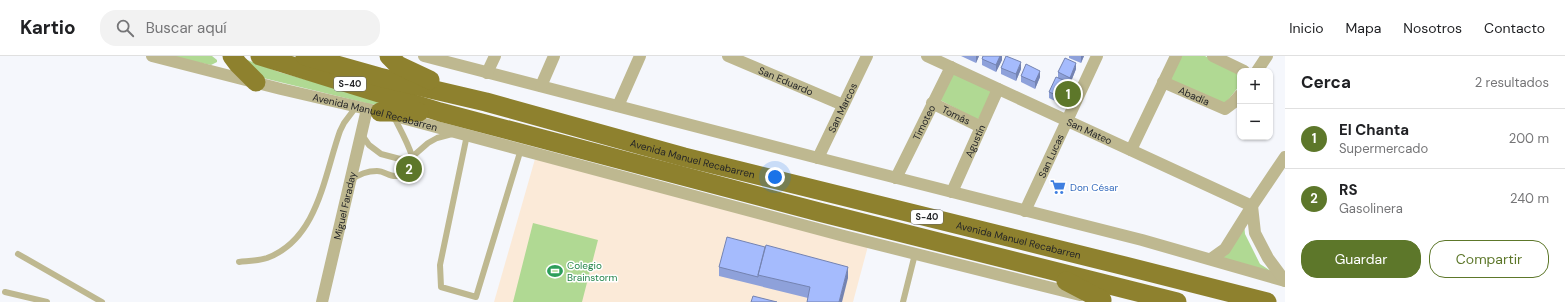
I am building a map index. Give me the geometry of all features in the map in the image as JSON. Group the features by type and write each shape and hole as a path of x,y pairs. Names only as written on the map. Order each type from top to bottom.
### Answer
{"main road":[{"name":"Avenida Manuel Recabarren","path":"260,56 440,112 819,212 1177,302"},
{"name":"Avenida Manuel Recabarren","path":"306,56 379,77 486,102 684,157 1266,302"},
{"path":"389,56 398,65 427,79 486,102"},
{"path":"233,65 256,82"},
{"path":"380,112 440,112"},
{"path":"1040,267 1104,301"}],"street":[{"path":"152,56 233,65"},
{"path":"424,56 1212,259 1285,281"},
{"path":"487,73 495,56"},
{"path":"540,86 554,56"},
{"path":"618,106 640,56"},
{"name":"San Eduardo","path":"728,56 843,105"},
{"name":"San Marcos","path":"818,158 866,56"},
{"name":"San Mateo","path":"927,56 1252,206"},
{"name":"San Lucas","path":"1025,211 1097,56"},
{"path":"1131,150 1176,56"},
{"path":"1213,56 1238,68"},
{"path":"1259,68 1267,56"},
{"name":"Timoteo","path":"896,178 951,67"},
{"name":"Avenida Manuel Recabarren","path":"256,82 521,148 844,236 1104,301"},
{"name":"Abadía","path":"1163,82 1225,109 1237,98"},
{"name":"Agustín","path":"952,192 998,89"},
{"name":"Tomás","path":"932,103 981,127"},
{"name":"Miguel Faraday","path":"322,302 361,134 380,112"},
{"path":"1212,259 1225,249 1285,157"},
{"path":"1252,206 1255,233 1268,258 1285,281"}],"lane":[{"path":"239,262 265,259 275,254 293,241 307,224 317,204 340,131 353,111 348,104"},
{"path":"350,181 360,174 372,171 382,172 394,176 404,174 412,167 412,157 380,112"},
{"path":"361,134 369,145 381,154 393,158 412,157 428,143 447,135 462,134 440,266 441,287 476,297 521,148"},
{"path":"18,254 102,302"},
{"path":"903,302 915,254"},
{"path":"5,292 47,302"}],"shaded area":[{"name":"Colegio Brainstorm","path":"535,159 868,246 853,302 494,302"}],"green space":[{"path":"167,56 212,56 217,60 217,62 211,65"},
{"path":"1180,56 1205,56 1237,72 1237,89 1224,105 1168,80"},
{"path":"242,58 279,72 409,109 370,104 259,77"},
{"path":"953,73 992,92 978,120 940,100"},
{"name":"Colegio Brainstorm","path":"533,223 598,240 582,302 513,302"},
{"path":"1244,223 1245,234 1260,264 1277,275 1219,258"}],"building":[{"path":"983,56 1000,56 996,65 982,59"},
{"path":"1006,56 1021,62 1016,74 1001,68"},
{"path":"1065,58 1076,63 1070,78 1058,72"},
{"path":"1026,64 1040,71 1035,82 1021,76"},
{"path":"1056,77 1068,82 1061,97 1049,92"},
{"path":"727,237 765,247 758,277 719,267"},
{"path":"766,245 848,267 839,302 807,302 810,287 758,275"},
{"path":"753,296 777,302 751,302"}],"place":[{"name":"El Chanta","path":"1068,94"},
{"name":"RS","path":"409,169"},
{"name":"Don César","path":"1058,187"},
{"name":"Colegio Brainstorm","path":"555,271"}]}
